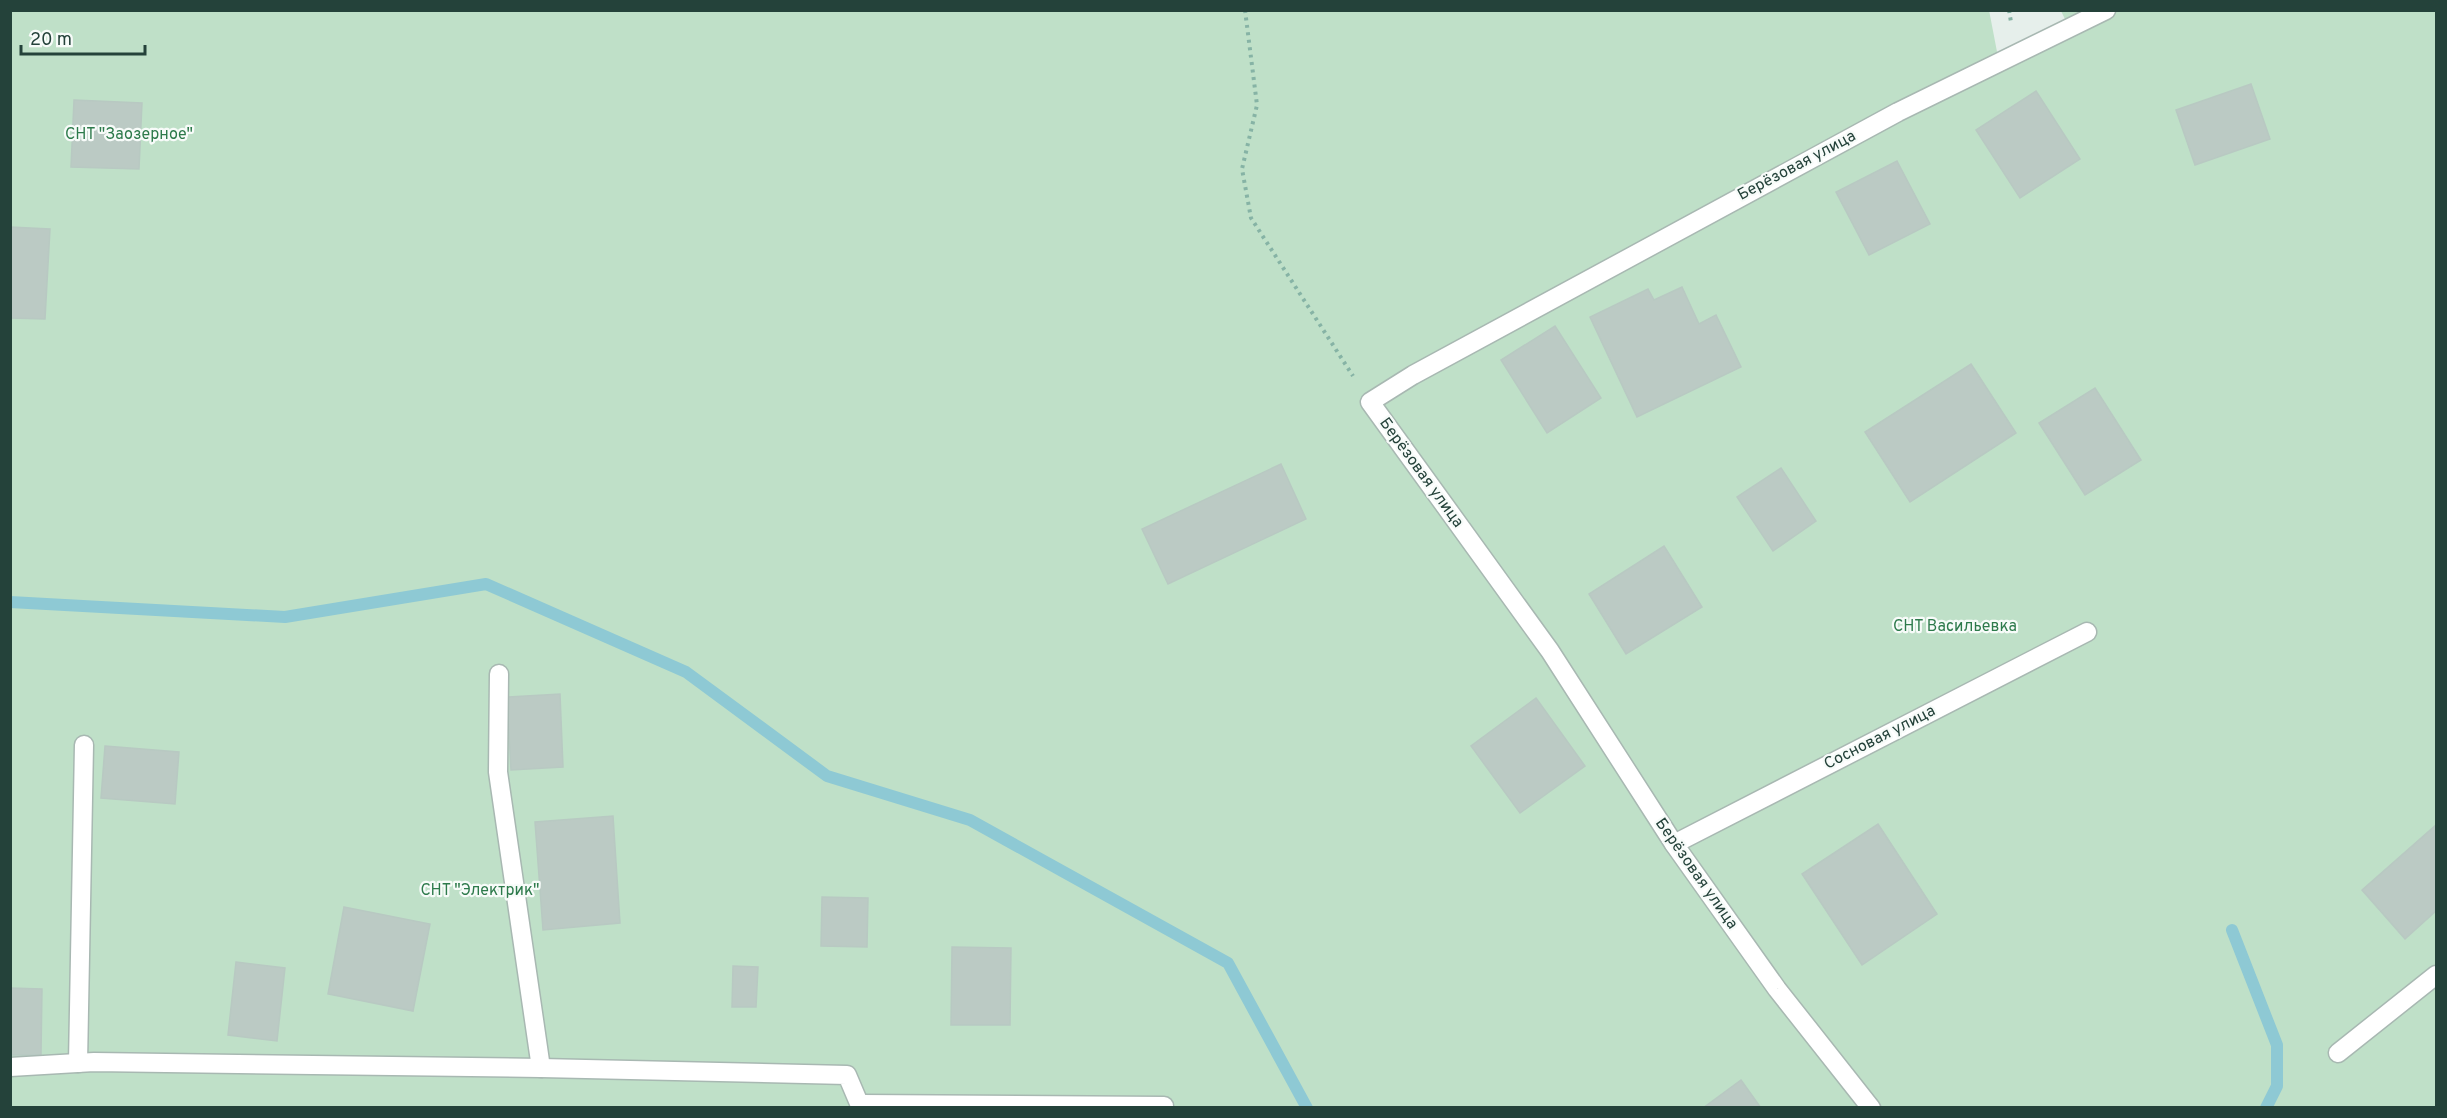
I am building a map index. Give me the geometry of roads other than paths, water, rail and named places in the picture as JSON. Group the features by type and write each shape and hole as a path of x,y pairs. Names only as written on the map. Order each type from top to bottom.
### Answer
{"street":[{"name":"Берёзовая улица","path":"1871,1107 1777,989 1674,844 1550,651 1370,402 1413,375 1814,156 2106,10"},
{"name":"Сосновая улица","path":"1674,844 2086,632"},
{"path":"499,674 498,772 541,1068"},
{"path":"78,1063 84,746"},
{"path":"2338,1053 2436,975"},
{"path":"10,1067 78,1063 541,1068 847,1075 861,1106 1164,1106"}],"waterway":[{"path":"10,602 285,617 486,584 686,672 827,776 970,820 1228,963 1307,1108"},
{"path":"2232,930 2277,1045 2277,1086 2266,1108"}],"park label":[{"name":"СНТ \"Заозерное\"","path":"129,135"},
{"name":"СНТ Васильевка","path":"1955,627"},
{"name":"СНТ \"Электрик\"","path":"480,891"}]}
